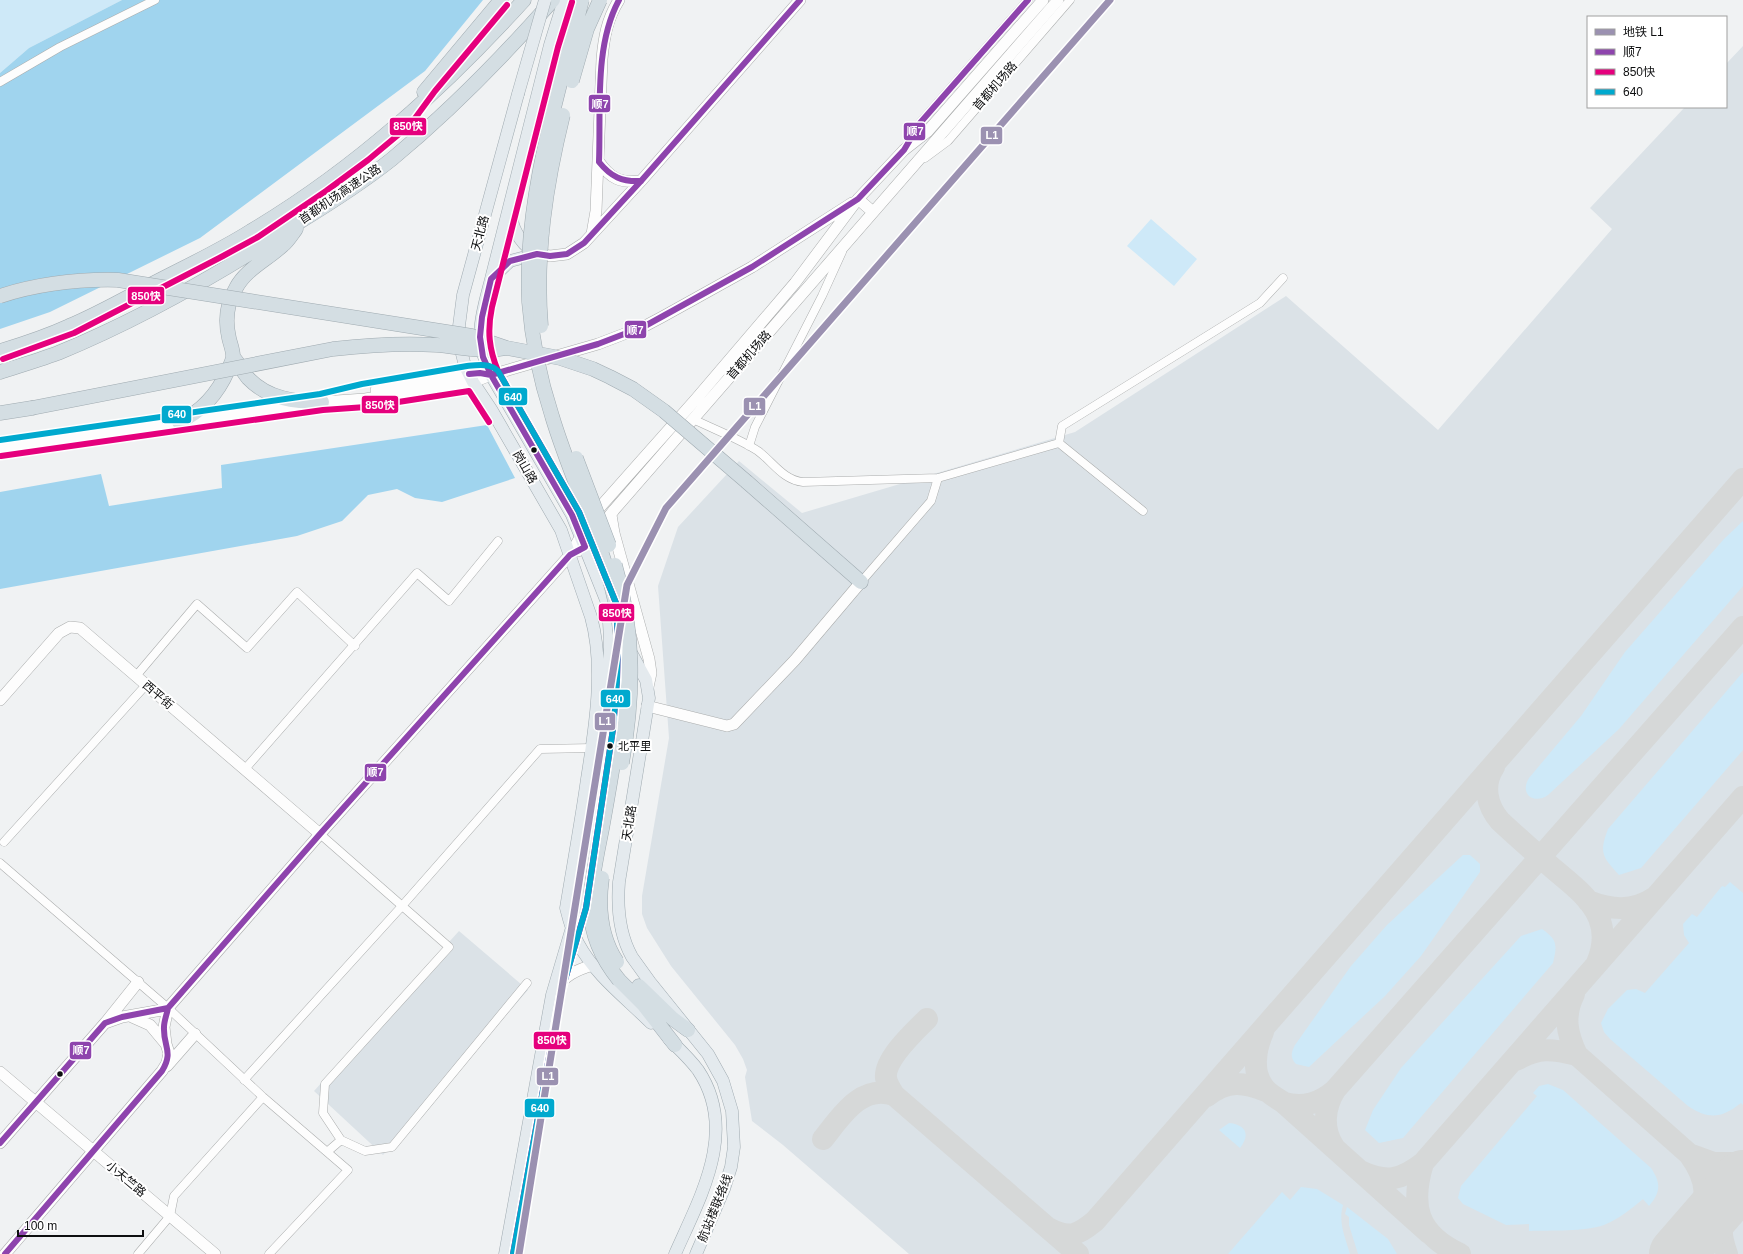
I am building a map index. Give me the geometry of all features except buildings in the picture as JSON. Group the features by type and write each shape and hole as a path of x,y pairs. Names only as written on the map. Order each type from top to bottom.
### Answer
{"highway":[{"path":"404,120 429,86 501,0"},
{"name":"首都机场高速公路","path":"0,351 76,323 233,242 322,184 363,154 404,120 458,70 524,0"},
{"name":"首都机场高速公路","path":"0,372 56,353 111,329 222,270 306,218 374,173 418,137 483,76 553,0"},
{"path":"582,0 535,198 531,238 529,301 536,352 544,390 561,446 603,557 621,639 621,689 616,739 590,907 592,925 598,946 606,963 688,1030"},
{"path":"600,0 587,29 579,54 556,148 544,210 541,238 539,295 542,331 554,394 568,437 601,522 615,564 622,589 629,632 632,673 629,715 603,870 600,898 601,920 606,941 622,976 675,1045"},
{"path":"306,218 284,244 249,272 236,286 227,314 228,336 233,356 246,377 265,391 290,401 322,402"},
{"path":"0,296 28,288 61,283 93,280 118,280 472,336 507,348 554,356 577,363 593,369 633,389 664,411 861,582"},
{"path":"0,413 341,348 398,344 439,345 487,351 507,348"},
{"path":"180,422 196,413 217,392 233,356"}],"main road":[{"name":"天北路","path":"471,378 462,354 459,339 460,312 518,94 545,0"},
{"name":"天北路","path":"491,375 483,357 480,337 482,317 550,45 564,0"},
{"path":"511,198 511,214 519,237 528,248 537,254"},
{"path":"491,279 510,261 537,254"},
{"name":"岗山路","path":"491,375 572,515 586,548"},
{"name":"岗山路","path":"471,378 491,409 561,530 570,555"},
{"name":"天北路","path":"586,548 614,623 639,666 648,687 647,706 619,882 620,920 625,944 632,957 688,1030"},
{"path":"570,555 591,616 596,643 597,699 592,748 566,908 571,928 578,944 593,965"},
{"name":"天北路","path":"571,928 578,907 606,716 610,640 608,605"},
{"path":"505,1254 552,995 571,928"},
{"name":"航站楼联络线","path":"593,965 695,1066 706,1085 714,1108 716,1136 714,1153 706,1182 675,1254"},
{"name":"航站楼联络线","path":"688,1030 708,1054 723,1081 732,1111 734,1137 733,1156 728,1178 696,1254"}],"street":[{"path":"0,82 60,47 155,0"},
{"path":"592,234 596,211 604,40 608,20 619,0"},
{"path":"537,254 550,256 567,254 584,243 641,181 800,0"},
{"name":"首都机场路","path":"904,150 920,123 1028,0"},
{"name":"首都机场路","path":"570,555 580,535 593,515 696,399 795,283 858,199 904,150 927,132 1043,0"},
{"name":"首都机场路","path":"586,548 611,515 693,419 1058,0"},
{"name":"首都机场路","path":"915,165 948,141 1070,0"},
{"path":"599,162 607,174 617,179 629,182 641,181"},
{"path":"858,199 873,212"},
{"name":"首都机场路","path":"0,448 322,402 363,392 471,378 480,372 491,375 598,344 645,326 752,267 858,199"},
{"path":"749,446 755,427 822,296 846,242"},
{"path":"1059,443 1062,426 1260,303 1283,278"},
{"path":"693,419 758,451 788,478 795,481 938,478 1059,443"},
{"path":"1059,443 1143,511"},
{"path":"647,706 727,726 734,724 795,660 931,501 938,478"},
{"path":"611,515 614,533 649,659 650,673 648,687"},
{"path":"245,769 355,646 417,573 449,601 498,541"},
{"path":"162,1071 169,1053 166,1044 164,1027 168,1008 320,834 570,555 586,548"},
{"path":"136,676 197,604 247,648 297,592 355,646"},
{"name":"西平街","path":"0,700 59,633 70,627 80,628 320,834"},
{"path":"4,842 146,685"},
{"path":"244,1080 402,906 540,749 592,748"},
{"path":"320,834 449,947 325,1084 323,1113 341,1140 365,1151 392,1147 527,983"},
{"path":"0,863 168,1008 244,1080 348,1170 269,1254"},
{"path":"552,995 560,982 567,976 579,969 593,965"},
{"path":"0,1143 105,1023 138,982"},
{"path":"105,1023 114,1019 132,1017 168,1008"},
{"path":"132,1017 150,1025 157,1031 166,1044"},
{"path":"5,1254 195,1034"},
{"name":"小天竺路","path":"0,1072 93,1152 216,1254"},
{"path":"138,1254 170,1216 174,1196 263,1097"},
{"path":"327,1152 341,1140"}],"shaded area":[{"path":"0,0 122,0 29,48 0,73"},
{"path":"122,0 483,0 425,71 200,238 50,312 0,329 0,73 29,48"},
{"path":"1743,46 1743,1254 909,1254 783,1145 752,1121 745,1077 747,1070 743,1059 735,1045 671,966 647,928 642,914 642,896 669,738 658,586 678,527 739,461 802,513 1075,432 1286,296 1438,430 1612,229 1590,208 1684,108 1727,108 1727,63"},
{"path":"1151,219 1197,259 1174,286 1127,246"},
{"path":"487,425 515,478 442,502 415,498 397,489 368,495 342,521 297,536 0,589 0,492 101,474 109,506 222,488 221,465"},
{"path":"1743,521 1743,586 1619,729 1548,795 1538,799 1530,796 1526,789 1526,784 1529,778 1581,716 1625,652 1724,539"},
{"path":"1743,672 1743,750 1641,868 1619,875 1604,854 1603,849 1608,829"},
{"path":"1463,855 1470,855 1480,864 1480,872 1421,956 1385,996 1309,1067 1296,1064 1292,1055 1295,1045 1351,966 1387,925"},
{"path":"1730,882 1743,893 1743,1105 1741,1103 1728,1112 1709,1115 1702,1114 1688,1106 1610,1039 1604,1032 1601,1023 1608,1009 1627,990 1636,989 1645,993 1689,943 1684,935 1683,924 1692,914 1697,917 1722,886 1725,887"},
{"path":"1542,929 1551,936 1555,943 1553,963 1403,1138 1379,1143 1365,1130 1373,1110 1401,1068 1521,936"},
{"path":"459,931 528,990 383,1155 314,1091"},
{"path":"1548,1084 1563,1090 1651,1168 1657,1178 1658,1192 1649,1206 1643,1199 1615,1220 1604,1225 1587,1229 1529,1231 1529,1224 1506,1225 1463,1204 1458,1198 1461,1186 1537,1096 1533,1093 1539,1086"},
{"path":"1229,1123 1240,1126 1245,1131 1245,1139 1240,1148 1219,1130"},
{"path":"1301,1187 1317,1189 1343,1205 1341,1217 1344,1236 1350,1254 1228,1254 1282,1192 1290,1200"},
{"path":"1347,1207 1388,1239 1397,1254 1358,1254 1349,1225 1349,1217 1345,1214"}],"taxiway":[{"path":"1048,1228 1067,1235 1078,1233 1095,1221 1743,479"},
{"path":"1335,1090 1743,627"},
{"path":"1494,767 1490,774 1487,788 1489,802 1500,821 1577,889 1595,910 1601,924 1603,935 1601,952 1597,963"},
{"path":"1360,1171 1378,1177 1393,1178 1407,1174 1423,1163 1743,797"},
{"path":"1588,901 1613,908 1622,908 1638,906 1654,898"},
{"path":"1574,994 1567,1017 1571,1040 1577,1055 1689,1154 1714,1163 1735,1163 1743,1161"},
{"path":"927,1019 901,1046 890,1063 886,1078 894,1095 1078,1254"},
{"path":"1263,1032 1256,1054 1256,1069 1261,1084 1429,1233"},
{"path":"1516,1060 1532,1053 1546,1050 1560,1051 1577,1055"},
{"path":"1207,1096 1222,1087 1236,1084 1243,1084 1266,1091"},
{"path":"1284,1103 1305,1105 1318,1101 1335,1090 1331,1097 1326,1118 1326,1126 1330,1140 1334,1147"},
{"path":"823,1139 844,1113 862,1098 871,1094 882,1093 894,1095"},
{"path":"1689,1154 1701,1174 1704,1183 1704,1201 1696,1232"},
{"path":"1423,1163 1417,1193 1420,1217 1426,1228 1434,1237 1460,1254"},
{"path":"1727,1254 1722,1238 1722,1218 1728,1195"},
{"path":"1669,1254 1689,1241"}],"runway":[{"path":"1677,1254 1743,1178"}],"metro line":[{"name":"L1","path":"519,1254 627,585 666,508 1110,0"}],"transit line":[{"name":"顺7","path":"619,0 611,18 602,58 600,79 599,162 617,178 628,181 641,181"},
{"name":"顺7","path":"5,1254 162,1071 168,1054 164,1034 164,1022 168,1008 320,834 570,555 585,547 572,515 491,375 483,357 480,337 482,317 491,279 510,261 537,254 550,256 567,254 584,243 641,181 800,0"},
{"name":"顺7","path":"469,374 480,373 491,375 598,344 645,326 752,267 858,199 904,150 920,123 1028,0"},
{"name":"850快","path":"513,1254 560,997 586,908 613,729 617,680 618,640 616,603 579,512 498,371 491,347 489,332 492,307 558,47 572,2"},
{"name":"850快","path":"3,359 74,333 223,256 258,237 326,191 368,160 410,125 435,91 507,5"},
{"name":"640","path":"0,440 320,394 362,384 467,366 488,366 495,368 498,371 579,512 616,603 618,640 617,680 613,729 586,908 560,997 513,1254"},
{"name":"850快","path":"1,456 323,410 366,407 469,391 489,422"},
{"name":"顺7","path":"0,1143 105,1023 122,1017 168,1008 182,992"}],"place":[{"name":"北平里","path":"610,746"}]}
